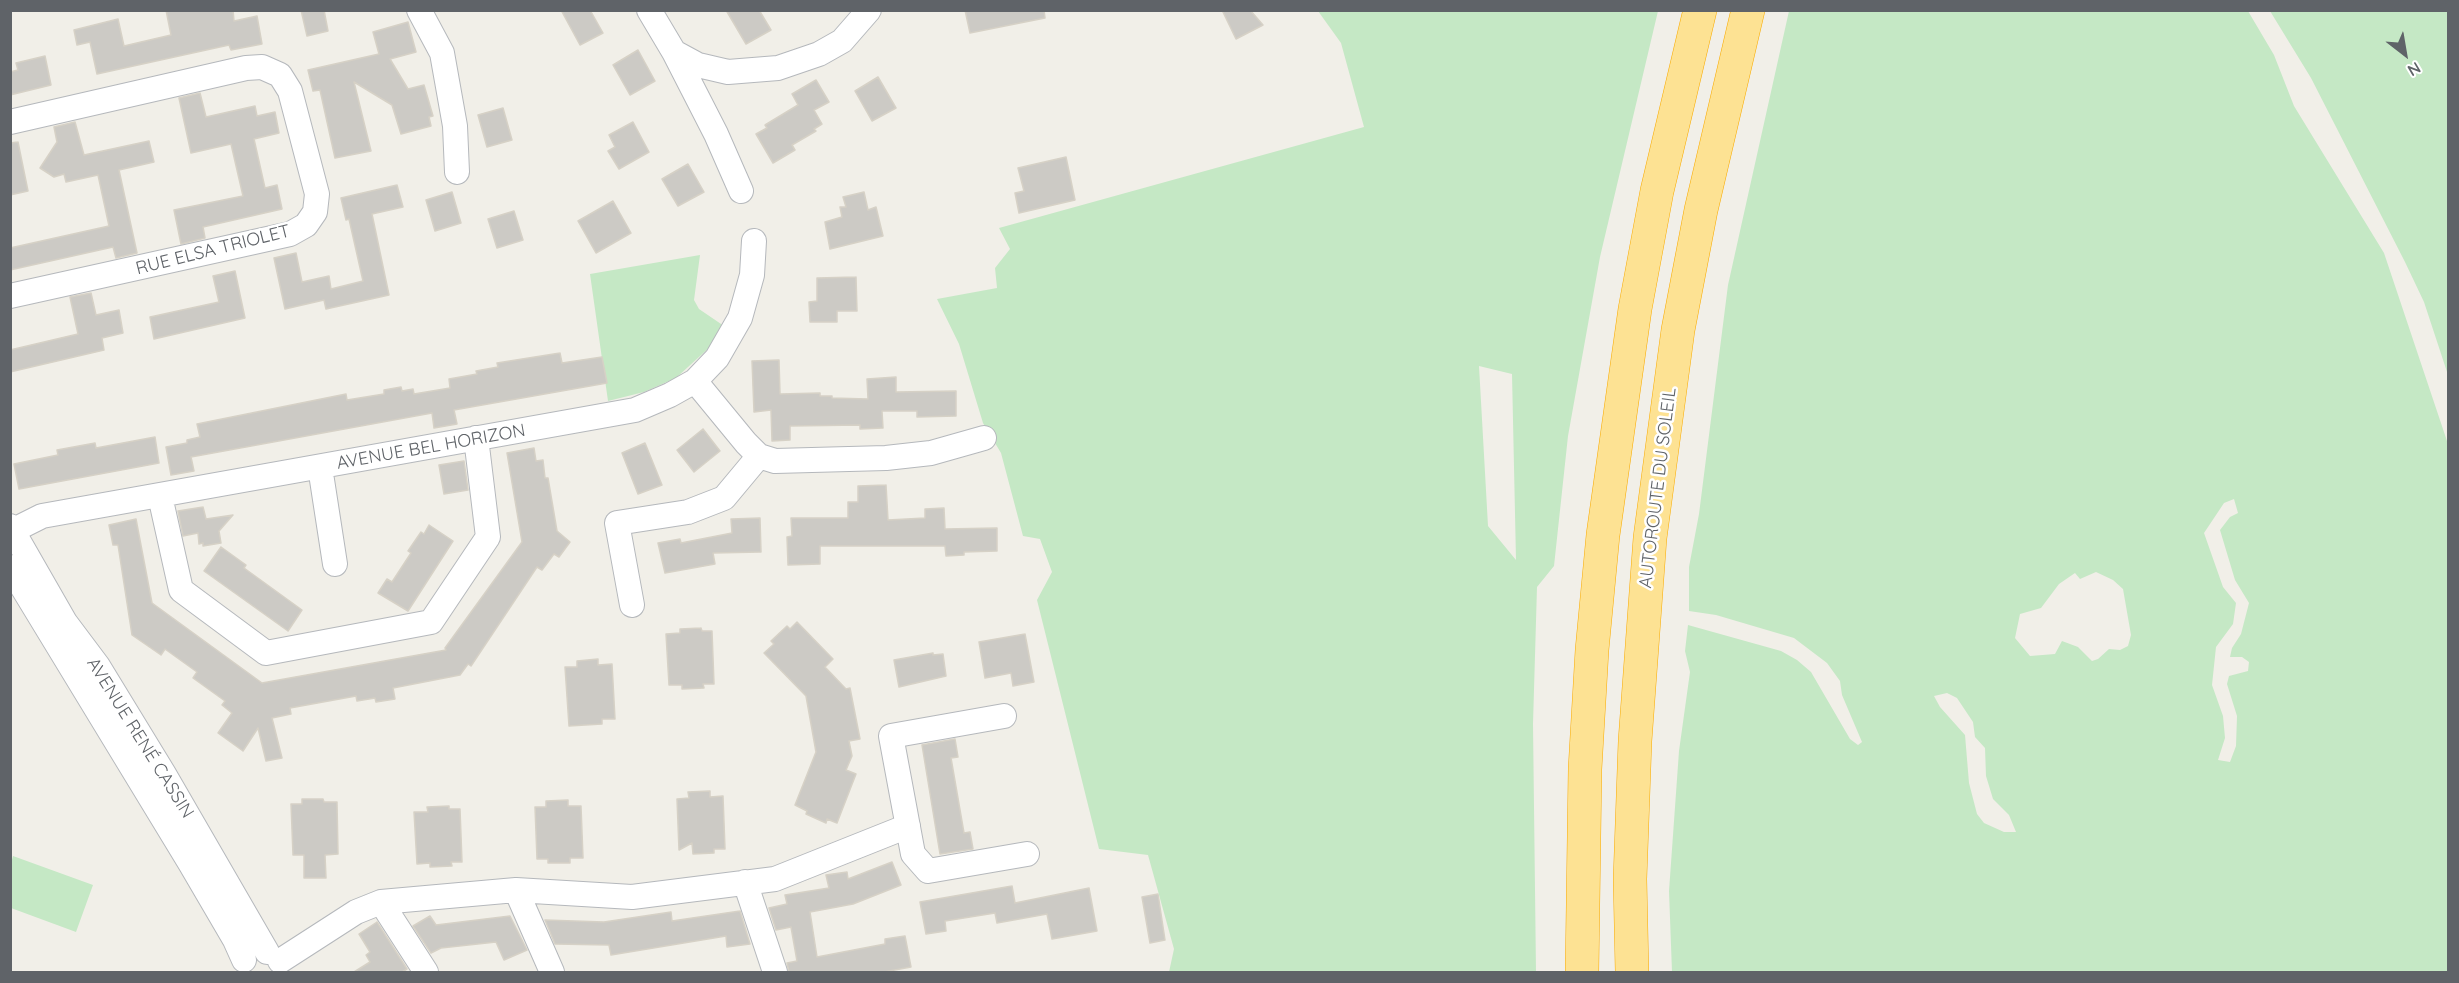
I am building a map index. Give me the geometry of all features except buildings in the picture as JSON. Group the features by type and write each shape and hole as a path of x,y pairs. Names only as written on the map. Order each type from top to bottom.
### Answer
{"highway":[{"path":"1582,972 1585,769 1592,650 1603,535 1635,309 1654,203 1700,10"},
{"name":"AUTOROUTE DU SOLEIL","path":"1632,972 1630,879 1635,741 1650,538 1684,298 1701,210 1748,10"}],"street":[{"path":"419,10 442,53 455,126 457,172"},
{"path":"650,10 716,134 741,191"},
{"path":"674,52 698,64 728,72 778,68 819,54 842,41 869,10"},
{"name":"RUE ELSA TRIOLET","path":"10,122 246,68 262,67 280,75 290,91 317,194 315,212 306,225 290,234 10,296"},
{"name":"AVENUE BEL HORIZON","path":"11,530 42,516 635,410 695,381 717,358 740,318 752,275 754,241"},
{"path":"695,381 759,456 775,461 886,458 930,453 984,438"},
{"path":"160,496 181,590 266,653 431,622 488,537 476,438"},
{"path":"632,605 617,523 688,512 724,498 759,456"},
{"path":"320,467 335,564"},
{"name":"AVENUE RENÉ CASSIN","path":"11,530 65,622 98,666 277,962"},
{"name":"AVENUE RENÉ CASSIN","path":"10,567 235,940 242,966"},
{"path":"1004,716 891,736 912,854 928,872 1027,854"},
{"path":"242,966 252,953 277,962 346,918 381,903 516,890 632,897 776,879 908,825"},
{"path":"744,882 775,972"},
{"path":"516,890 552,972"},
{"path":"381,903 426,972"}],"green space":[{"path":"1318,11 1658,11 1600,257 1568,436 1554,566 1537,587 1533,724 1536,972 1169,972 1174,949 1148,855 1099,849 1037,600 1052,572 1040,539 1023,536 1001,453 983,423 959,344 937,299 997,288 995,268 1010,249 999,228 1364,127 1341,43","holes":["1479,366 1512,374 1516,560 1488,526"]},
{"path":"1789,11 2248,11 2274,55 2294,106 2384,253 2448,444 2448,972 1672,972 1669,891 1679,751 1690,672 1685,651 1688,625 1781,651 1797,660 1811,672 1850,739 1858,745 1862,742 1842,695 1840,681 1827,663 1794,638 1716,615 1689,611 1689,567 1699,514 1728,285","holes":["2234,499 2238,513 2230,517 2220,530 2235,580 2249,603 2241,634 2232,648 2230,657 2242,657 2249,662 2248,671 2229,676 2227,684 2237,716 2236,746 2230,762 2218,760 2225,738 2223,716 2212,685 2216,647 2233,624 2236,603 2223,587 2204,533 2224,503","2096,572 2113,580 2123,589 2131,635 2128,646 2120,650 2109,649 2098,659 2092,661 2078,647 2062,641 2055,654 2030,656 2015,638 2020,614 2041,608 2059,584 2075,573 2080,579","1947,693 1957,698 1973,722 1975,737 1985,748 1986,776 1993,799 2009,815 2016,832 2004,832 1984,823 1977,814 1969,783 1965,735 1940,707 1934,696"]},
{"path":"2270,11 2448,11 2448,375 2424,302 2405,262 2311,78"},
{"path":"700,255 694,300 699,309 724,326 711,346 676,378 644,392 608,401 590,274"},
{"path":"13,856 93,885 76,932 11,908"}]}
